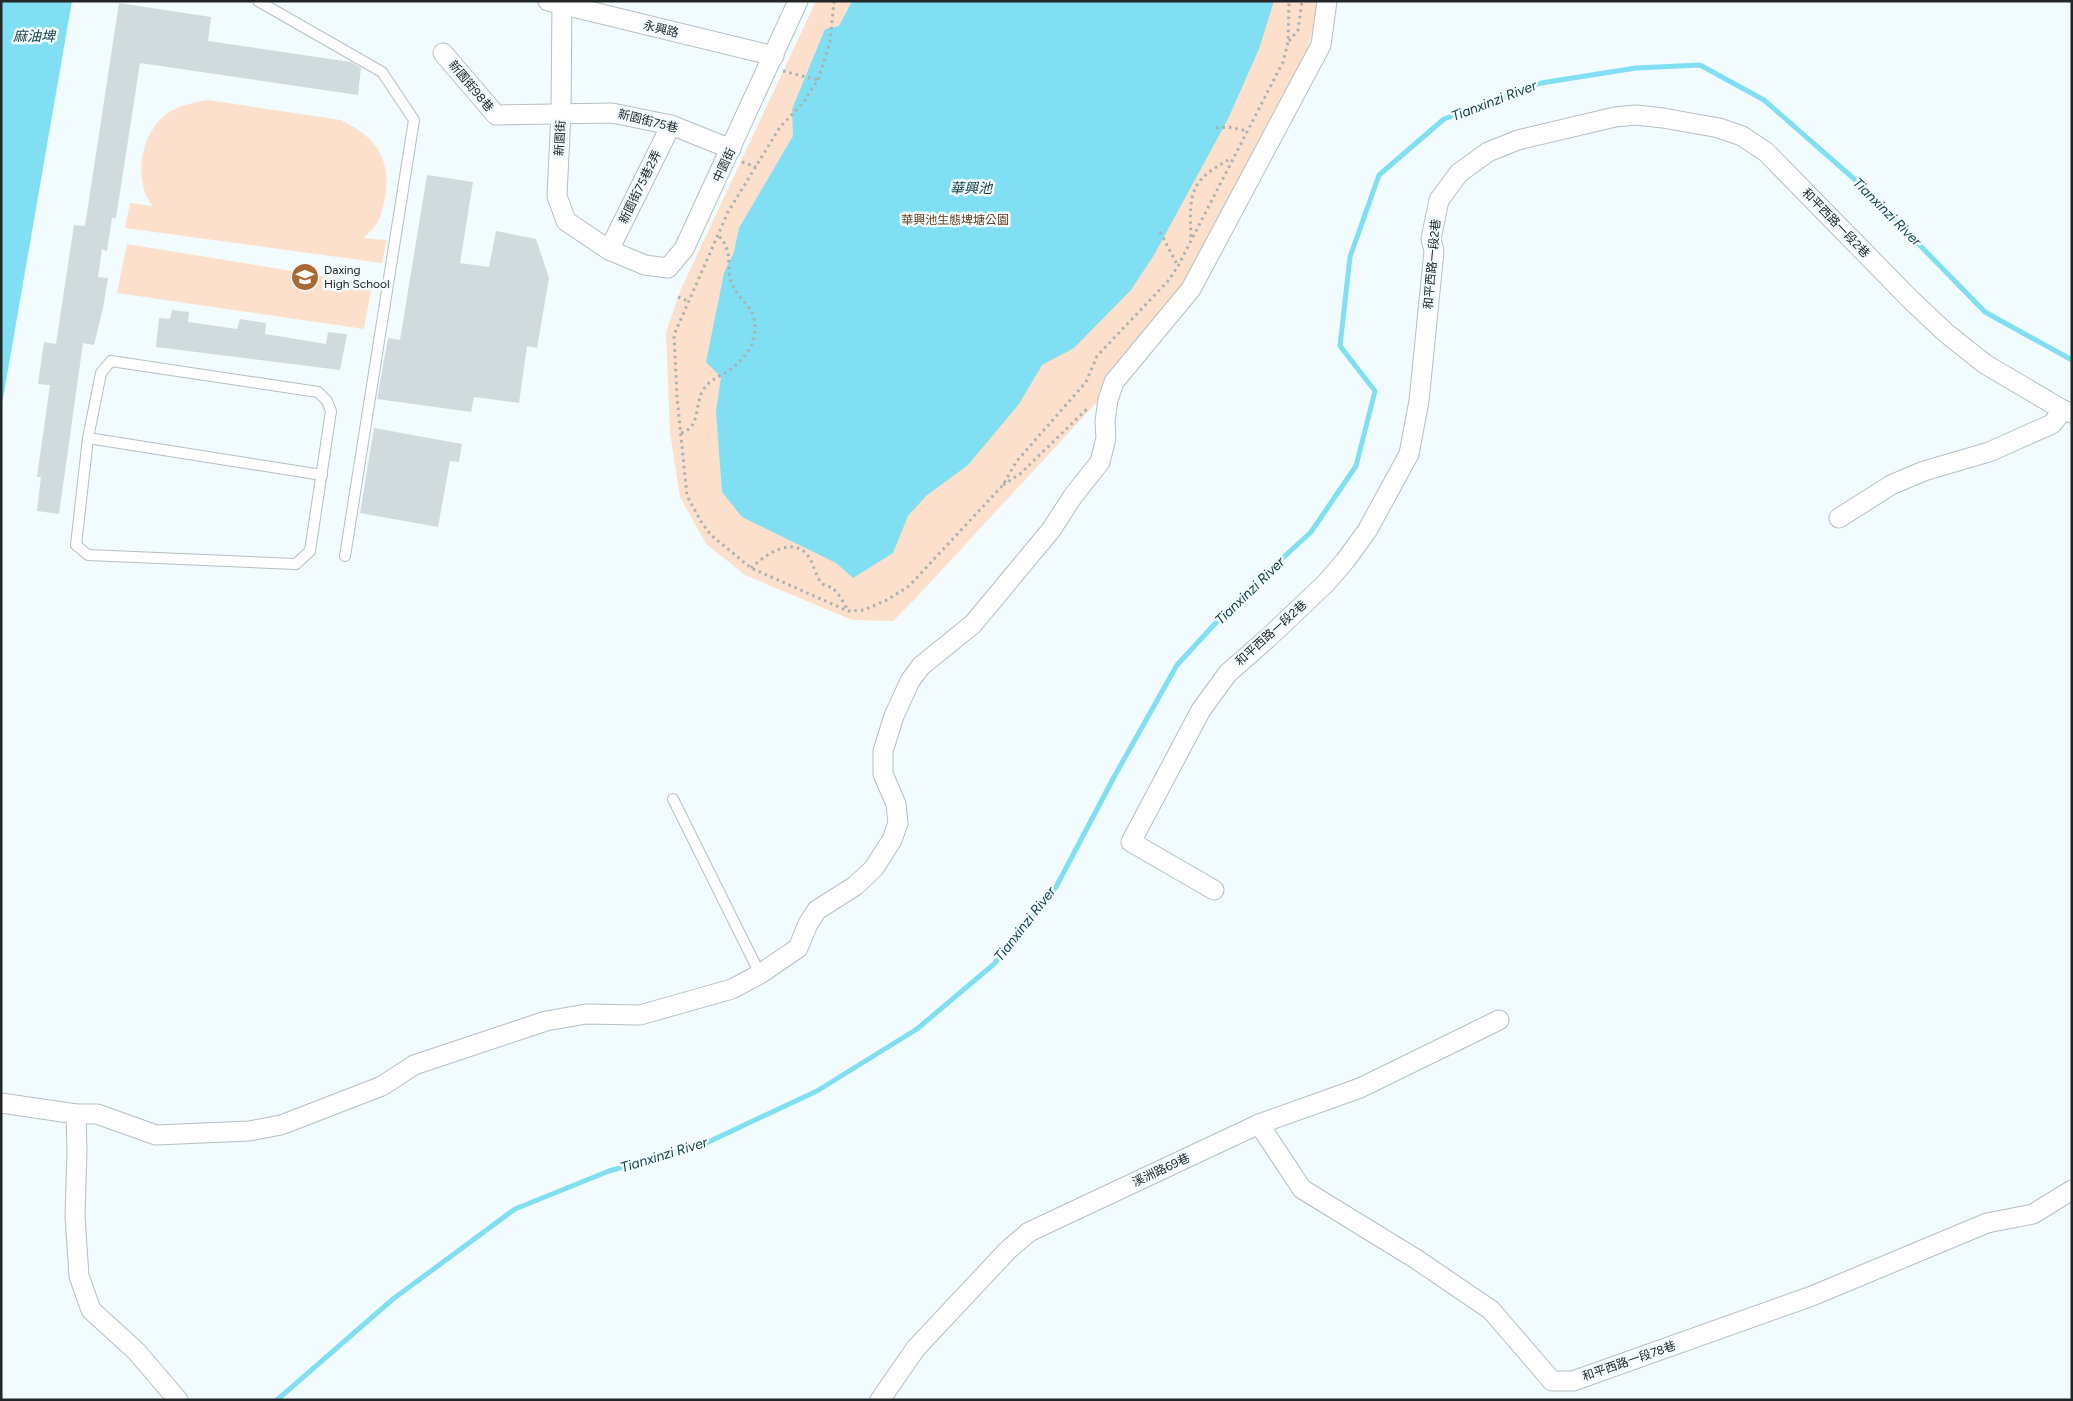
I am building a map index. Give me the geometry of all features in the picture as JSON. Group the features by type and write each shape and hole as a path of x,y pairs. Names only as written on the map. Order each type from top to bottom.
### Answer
{"street":[{"name":"中園街","path":"609,250 645,265 668,268 684,249 736,155 778,64 798,1"},
{"path":"1,1103 76,1114 97,1114 156,1135 249,1131 281,1125 382,1086 414,1065 546,1020 586,1014 640,1015 732,989 760,974 798,948 808,924 818,910 844,894 868,874 892,840 898,823 896,804 883,774 883,750 894,716 910,681 921,666 973,624 1051,530 1073,496 1100,462 1106,438 1105,421 1108,400 1114,382 1191,289 1321,46 1327,1"},
{"name":"永興路","path":"557,2 778,64"},
{"name":"新園街","path":"557,2 561,113 557,196 566,221 609,250"},
{"name":"新園街98巷","path":"443,53 496,115 561,113"},
{"name":"新園街75巷","path":"561,113 612,112 671,125 736,155"},
{"name":"和平西路一段2巷","path":"1214,890 1131,842 1201,710 1228,673 1326,583 1345,561 1367,531 1409,454 1419,401 1434,252 1431,239 1438,200 1458,173 1488,152 1518,140 1615,117 1636,115 1718,128 1742,136 1766,152 1910,300 1946,333 1985,364 2067,412"},
{"name":"新園街75巷2弄","path":"609,250 671,125"},
{"path":"1839,518 1891,485 1924,471 1989,452 2052,424 2067,412"},
{"name":"溪洲路69巷","path":"880,1400 916,1348 1008,1250 1029,1232 1260,1124 1360,1088 1499,1020"},
{"path":"76,1114 75,1216 79,1276 92,1310 136,1351 178,1400"},
{"name":"和平西路一段78巷","path":"1260,1124 1302,1189 1416,1259 1491,1310 1552,1381 1574,1381 1812,1296 1987,1223 2033,1214 2072,1190"}],"lane":[{"path":"258,1 382,72 414,120 345,556"},
{"path":"112,361 318,392 327,401 331,411 310,550 296,564 88,556 76,545 88,438 101,373 112,361"},
{"path":"88,438 322,475"},
{"path":"673,799 760,974"}],"path":[{"path":"834,1 830,42 818,80 804,103 780,127 717,234 674,335 677,397 687,496 702,524 712,535 751,568 848,610 864,610 887,600 909,586 1003,485 1016,462 1086,382 1097,356 1168,281 1178,266 1283,62 1288,42 1289,1"},
{"path":"1288,42 1298,30 1302,1"},
{"path":"778,64 805,77 818,80"},
{"path":"1216,128 1229,127 1246,131"},
{"path":"736,155 756,166"},
{"path":"1191,238 1190,215 1194,187 1218,165 1233,157"},
{"path":"1160,232 1178,266"},
{"path":"681,433 692,426 696,420 701,393 707,384 742,361 751,347 754,337 754,320 749,307 734,291 730,280 730,258 725,242 717,234"},
{"path":"678,297 688,301"},
{"path":"1003,485 1020,474 1093,402"},
{"path":"751,568 763,556 773,550 784,547 799,549 809,556 821,583 833,589 848,610"}],"green space":[{"name":"華興池","path":"816,1 1320,1 1304,64 1192,282 1114,370 1098,401 893,621 852,620 745,575 706,544 680,497 670,433 666,332 681,289"},
{"path":"208,100 341,120 353,126 371,140 382,158 387,180 383,209 379,220 364,238 387,240 382,263 125,228 130,203 152,206 147,198 142,178 143,154 151,132 165,115 175,109 187,104"},
{"path":"127,244 372,284 364,329 117,293"}],"water":[{"name":"麻油埤","path":"1,1 72,1 1,410"},
{"name":"華興池","path":"852,1 1274,1 1259,49 1228,119 1154,255 1131,290 1074,348 1042,365 1019,404 968,465 926,496 908,516 893,553 853,578 836,563 742,517 722,492 716,412 721,377 706,362 724,273 734,252 739,228 793,136 792,109 825,29 839,26"}],"building":[{"path":"119,3 211,17 208,41 351,62 361,68 358,95 140,63 116,218 112,218 107,251 102,249 98,277 108,278 103,308 94,345 83,343 59,514 37,511 41,477 37,477 50,385 38,384 44,342 56,344 74,225 85,226"},
{"path":"427,175 473,182 460,263 489,267 496,231 536,239 549,278 537,348 527,346 519,403 474,397 471,412 377,399 388,338 400,340"},
{"path":"172,310 189,312 188,322 237,329 240,319 266,323 265,334 326,344 328,332 347,334 340,370 156,347 159,318 170,319"},
{"path":"374,428 462,444 459,462 450,461 438,527 360,513"}],"waterway":[{"name":"Tianxinzi River","path":"277,1400 393,1299 515,1209 609,1171 704,1144 817,1091 917,1029 994,964 1056,887 1114,777 1177,665 1234,603 1311,532 1356,466 1375,391 1340,346 1350,257 1379,175 1444,119 1541,83 1636,68 1700,65 1764,100 1861,185 1985,312 2072,360"}],"place":[{"name":"Daxing High School","path":"305,277"}],"park label":[{"name":"華興池生態埤塘公園","path":"955,220"}]}
